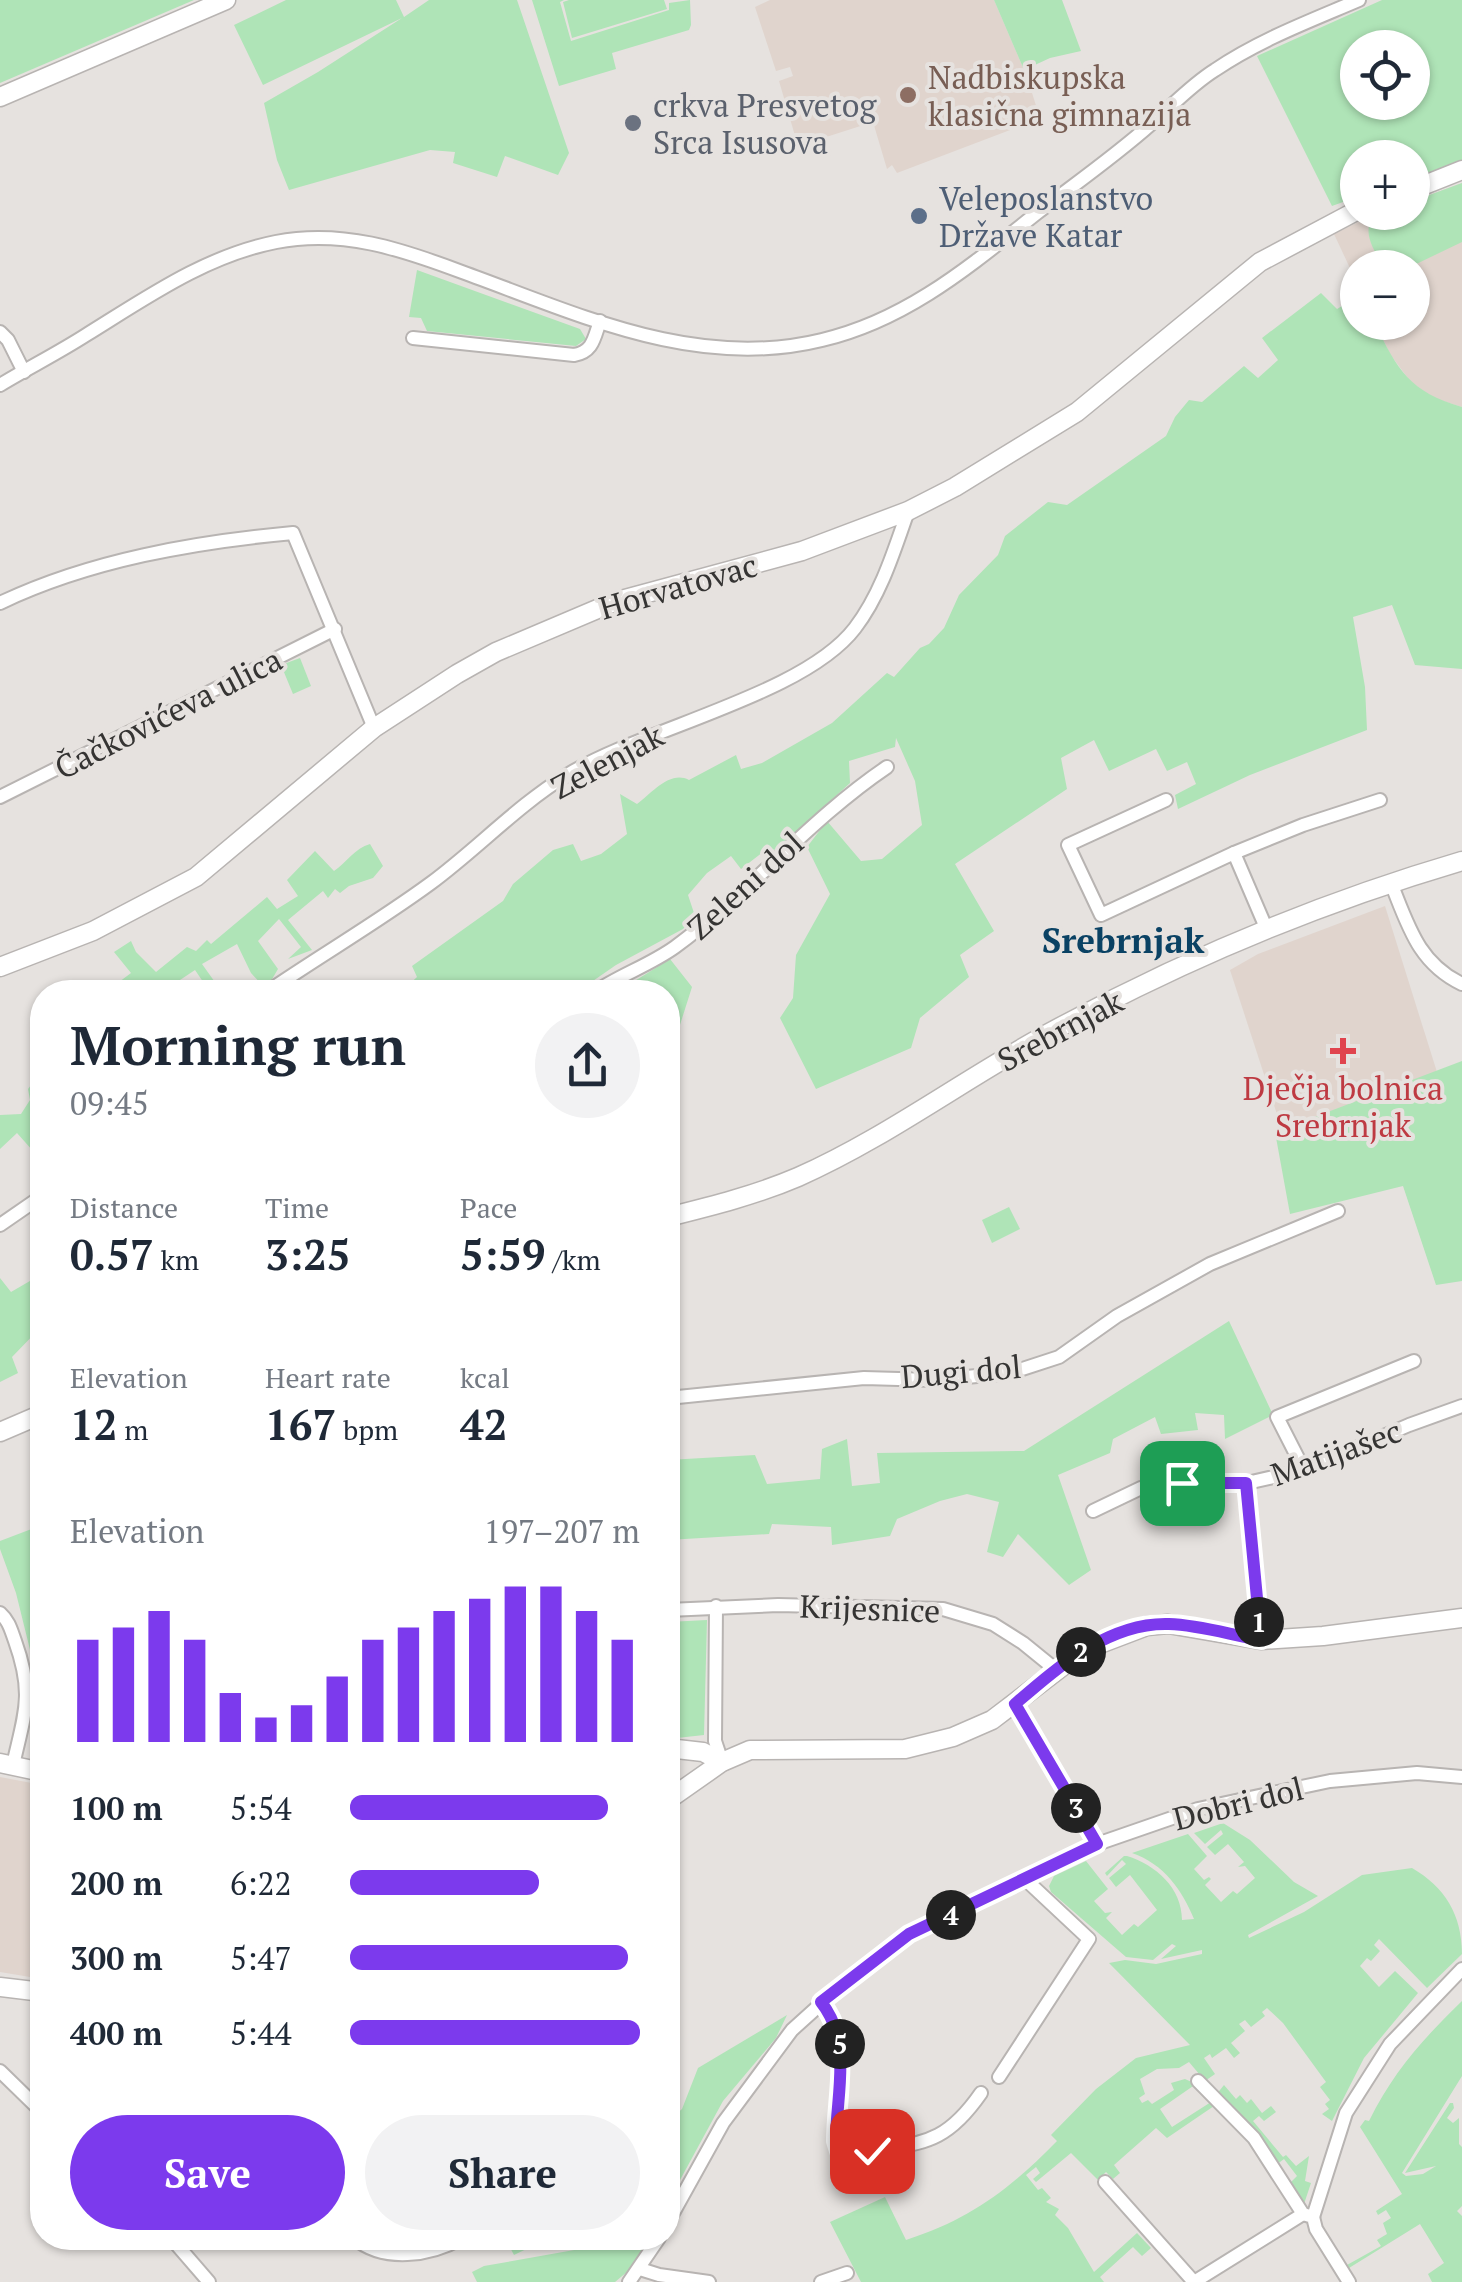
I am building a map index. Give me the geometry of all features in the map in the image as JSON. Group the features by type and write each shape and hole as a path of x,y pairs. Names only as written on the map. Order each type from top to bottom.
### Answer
{"street":[{"path":"0,97 226,0"},
{"path":"0,385 212,262 275,242 308,238 358,240 404,251 660,341 724,350 797,346 855,331 908,308 944,286 1216,68 1259,44 1358,0"},
{"path":"1430,183 1462,170"},
{"name":"Horvatovac","path":"0,967 93,931 196,876 374,728 457,674 572,618 651,590 802,551 908,511 954,487 1077,412 1260,262 1340,220"},
{"path":"413,338 574,355 591,347 600,321"},
{"path":"0,332 24,372"},
{"name":"Zelenjak","path":"285,980 428,885 565,777 611,751 778,684 815,663 854,629 888,568 908,511"},
{"path":"0,604 88,571 159,553 223,540 293,533 374,728"},
{"name":"Čačkovićeva ulica","path":"0,797 335,628"},
{"name":"Zeleni dol","path":"616,980 672,949 848,793 887,767"},
{"path":"1166,800 1068,845 1101,916 1234,853 1380,800"},
{"path":"1234,853 1267,930"},
{"name":"Srebrnjak","path":"680,1214 743,1197 816,1168 1048,1033 1267,930 1462,861"},
{"path":"1391,883 1418,948 1442,973 1462,984"},
{"path":"0,1224 30,1206"},
{"name":"Dugi dol","path":"680,1397 864,1378 933,1380 1010,1373 1059,1357 1117,1316 1210,1264 1338,1211"},
{"path":"1304,1470 1277,1417 1414,1361"},
{"name":"Matijašec","path":"1094,1511 1141,1488 1182,1483 1246,1483 1304,1470 1462,1406"},
{"path":"0,1432 30,1419"},
{"path":"1246,1483 1261,1640"},
{"path":"716,1606 715,1741 722,1762"},
{"name":"Krijesnice","path":"680,1609 943,1608 992,1624 1023,1642 1055,1669"},
{"path":"0,1614 7,1619 12,1632 28,1691 7,1764"},
{"path":"680,1792 722,1762 754,1749 872,1751 928,1745 976,1728 1015,1704 1055,1669 1091,1646 1147,1626 1168,1624 1261,1640 1462,1618"},
{"path":"1015,1704 1097,1844"},
{"path":"680,1749 696,1750 722,1762"},
{"name":"Dobri dol","path":"680,2200 723,2122 792,2030 821,2002 909,1934 1097,1844 1198,1810 1330,1781 1417,1773 1462,1777"},
{"path":"998,2077 1089,1939 1026,1880"},
{"path":"1105,2182 1194,2282 1308,2215 1346,2113 1390,2044 1462,1969"},
{"path":"0,1987 30,1991"},
{"path":"821,2002 834,2018 840,2035 836,2141 840,2154 849,2157 914,2146 946,2134 981,2093"},
{"path":"0,2072 30,2101"},
{"path":"1198,2081 1254,2138 1350,2282"},
{"path":"182,2250 209,2282"},
{"path":"378,2250 401,2255 426,2250"},
{"path":"629,2282 652,2250"},
{"path":"640,2269 709,2282"},
{"path":"821,2282 847,2272"}],"shaded area":[{"name":"Nadbiskupska klasična gimnazija","path":"770,0 994,0 1039,115 1034,121 897,173 892,165 887,169 873,122 798,146 779,81 793,76 790,67 776,71 755,7"},
{"path":"1462,183 1462,407 1433,398 1410,381 1383,340 1430,340 1430,250 1342,250 1334,234 1342,230 1430,230 1430,195"},
{"name":"Dječja bolnica Srebrnjak","path":"1385,906 1456,1133 1303,1194 1230,970 1258,954"},
{"path":"0,1777 30,1783 30,1977 0,1972"}],"green space":[{"path":"0,0 194,0 0,83"},
{"path":"286,0 396,0 404,17 429,0 517,0 569,153 558,175 505,156 497,177 453,163 455,152 430,150 289,190 277,160 264,103 402,18 263,85 234,25"},
{"path":"532,0 564,0 560,2 571,41 669,10 669,3 690,0 691,25 689,30 612,53 616,69 559,86"},
{"path":"664,0 667,9 572,38 563,2"},
{"path":"994,0 1062,0 1081,51 1050,58 1024,70"},
{"path":"1382,0 1462,0 1462,161 1430,174 1430,140 1340,140 1340,203 1332,206 1257,56"},
{"path":"1462,183 1462,242 1430,257 1430,250 1374,250 1369,230 1430,230 1430,195"},
{"path":"417,270 580,329 586,339 576,346 427,331 421,318 409,317"},
{"path":"1321,293 1337,309 1340,307 1340,340 1384,340 1398,366 1417,386 1462,407 1462,669 1415,665 1392,605 1353,617 1365,687 1367,730 1250,775 1178,809 1175,795 1196,784 1187,762 1167,771 1156,749 1109,771 1094,740 1061,758 1067,789 955,864 994,931 960,955 969,977 920,1018 911,1048 816,1089 780,1018 793,998 796,955 830,894 807,847 827,821 861,861 882,859 922,825 915,781 896,738 895,747 849,761 850,783 777,850 767,849 741,869 731,856 707,873 688,895 695,916 683,929 594,980 414,980 417,977 412,966 503,901 513,884 553,850 573,844 581,861 601,854 627,834 620,794 637,804 668,780 689,780 736,755 741,769 762,763 832,723 887,673 894,677 944,628 959,595 998,555 1005,536 1048,502 1067,505 1166,436 1189,400 1202,402 1244,366 1258,378 1278,360 1262,338"},
{"path":"300,658 311,686 293,694 281,665"},
{"path":"370,844 383,866 373,878 340,893 335,889 328,898 323,891 288,920 312,950 288,959 301,947 279,919 258,941 278,969 272,980 257,980 237,944 202,964 213,980 202,980 195,970 180,980 122,980 131,973 114,952 131,941 136,952 156,972 187,947 196,951 207,940 211,944 267,897 277,909 298,896 287,880 315,851 334,871"},
{"path":"670,959 692,987 680,1025 680,980 636,980"},
{"path":"1462,1061 1462,1281 1436,1285 1403,1186 1290,1214 1275,1132"},
{"path":"30,1100 30,1148 17,1133 0,1149 0,1115 21,1114"},
{"path":"1009,1207 1020,1229 992,1243 982,1220"},
{"path":"0,1278 11,1292 30,1281 30,1338 12,1357 18,1373 0,1382"},
{"path":"1229,1321 1273,1415 1225,1439 1224,1415 1195,1413 1198,1430 1161,1434 1155,1417 1113,1439 1110,1453 1058,1475 1091,1570 1069,1585 1018,1534 1003,1557 987,1552 999,1502 967,1494 897,1519 890,1536 832,1545 831,1527 772,1524 769,1534 680,1539 680,1459 755,1455 767,1484 820,1479 822,1449 847,1439 852,1486 880,1483 877,1453 1024,1451"},
{"path":"30,1530 30,1650 0,1549 0,1541"},
{"path":"707,1620 704,1735 680,1738 680,1621"},
{"path":"1223,1823 1250,1840 1294,1882 1318,1896 1248,1935 1249,1938 1304,1912 1362,1875 1412,1868 1434,1884 1449,1904 1459,1927 1462,1954 1427,1988 1379,1939 1374,1945 1380,1951 1360,1966 1379,1987 1395,1971 1418,1993 1364,2058 1332,2121 1322,2114 1329,2109 1325,2104 1330,2100 1320,2087 1326,2082 1283,2023 1267,2008 1262,2012 1265,2016 1251,2027 1245,2020 1239,2024 1245,2031 1231,2043 1240,2053 1234,2058 1226,2048 1212,2058 1210,2054 1204,2058 1215,2074 1205,2081 1189,2062 1179,2068 1157,2069 1140,2079 1145,2094 1139,2098 1142,2103 1148,2100 1152,2104 1174,2090 1171,2083 1185,2079 1196,2084 1160,2109 1172,2127 1211,2102 1214,2106 1167,2138 1156,2128 1114,2165 1120,2173 1113,2179 1106,2172 1098,2180 1071,2153 1036,2182 1033,2179 1040,2173 1036,2167 1026,2175 1051,2198 1046,2202 1059,2209 1055,2215 1068,2228 1094,2272 1137,2233 1151,2248 1142,2256 1133,2247 1100,2277 1104,2282 861,2282 830,2222 885,2197 906,2240 950,2222 988,2201 1023,2174 1057,2141 1051,2135 1096,2089 1136,2058 1190,2045 1109,1963 1125,1960 1156,1964 1202,1954 1202,1950 1161,1959 1176,1946 1172,1944 1153,1960 1126,1957 1051,1892 1049,1886 1054,1876 1086,1861 1108,1889 1094,1901 1105,1913 1112,1912 1106,1918 1122,1935 1157,1910 1130,1875 1116,1887 1109,1878 1126,1864 1122,1860 1107,1876 1105,1873 1127,1856 1148,1865 1165,1879 1177,1898 1182,1920 1194,1919 1170,1879 1154,1864 1132,1853 1188,1834 1207,1856 1194,1869 1204,1880 1211,1879 1205,1885 1221,1902 1255,1878 1245,1866 1238,1867 1244,1862 1228,1844 1215,1855 1207,1847 1223,1834 1221,1830 1205,1844 1194,1833"},
{"path":"1462,2001 1462,2076 1402,2173 1423,2174 1436,2166 1405,2173 1453,2103 1447,2118 1453,2123 1459,2118 1462,2147 1462,2206 1457,2211 1462,2216 1462,2282 1432,2282 1428,2274 1444,2263 1420,2224 1349,2268 1347,2265 1381,2246 1377,2240 1387,2234 1383,2223 1391,2218 1386,2210 1378,2215 1376,2211 1402,2194 1360,2127 1365,2120 1369,2121 1410,2057"},
{"path":"787,2015 776,2038 723,2101 680,2180 680,2111 698,2068"},
{"path":"1224,2085 1236,2099 1240,2095 1247,2103 1251,2099 1262,2113 1271,2106 1276,2112 1264,2121 1259,2116 1253,2121 1283,2157 1286,2155 1296,2166 1309,2156 1305,2181 1311,2183 1304,2204 1290,2183 1297,2176 1284,2159 1276,2165 1250,2124 1242,2122 1216,2095"},
{"path":"574,2250 644,2250 640,2261 615,2282 477,2282 472,2272 484,2266"}],"place":[{"name":"Nadbiskupska klasična gimnazija","path":"908,95"},
{"name":"crkva Presvetog Srca Isusova","path":"633,123"},
{"name":"Veleposlanstvo Države Katar","path":"919,216"},
{"name":"Dječja bolnica Srebrnjak","path":"1343,1051"}],"district":[{"name":"Srebrnjak","path":"1123,940"}],"route":[{"path":"872,2151 849,2157 840,2154 836,2104 840,2035 834,2018 821,2002 909,1934 1097,1844 1015,1704 1078,1653 1147,1626 1193,1627 1261,1640 1246,1483 1182,1483"}]}
